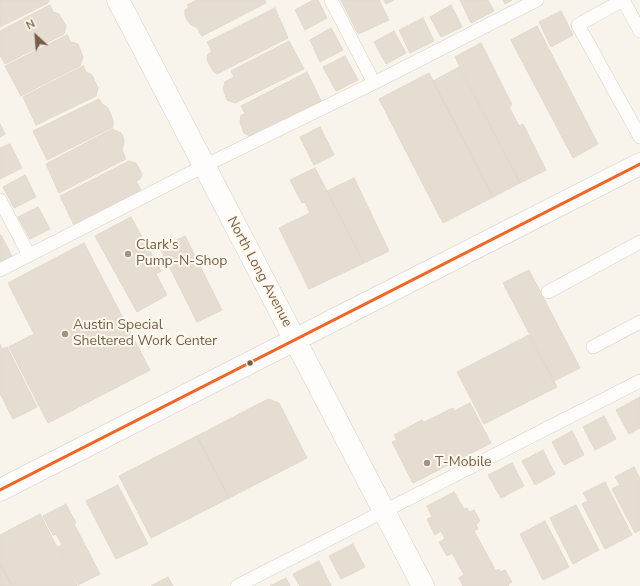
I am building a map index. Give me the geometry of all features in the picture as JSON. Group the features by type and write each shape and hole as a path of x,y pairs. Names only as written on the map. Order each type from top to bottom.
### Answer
{"main road":[{"name":"North Long Avenue","path":"118,0 423,586"},
{"path":"0,490 640,164"}],"lane":[{"path":"331,0 374,83"},
{"path":"0,270 204,166 374,83 537,0"},
{"path":"640,32 623,0 578,25 640,137"},
{"path":"0,200 29,255"},
{"path":"548,292 640,242"},
{"path":"593,346 640,322"},
{"path":"237,586 640,381"}],"building":[{"path":"0,0 49,0 48,3 0,27"},
{"path":"197,0 265,0 266,3 202,36 197,28 190,24 185,15 185,10 189,7 187,5"},
{"path":"313,0 318,0 327,18 305,30 295,10"},
{"path":"341,0 379,0 389,20 358,34"},
{"path":"384,0 394,0 386,4"},
{"path":"460,0 488,0 494,11 471,23"},
{"path":"503,0 512,0 505,4"},
{"path":"50,5 53,12 59,14 66,26 64,34 5,64 0,55 0,31"},
{"path":"451,5 462,27 441,37 430,17"},
{"path":"275,8 288,38 217,74 213,71 207,60 208,54 212,52 207,42"},
{"path":"561,11 573,35 551,47 539,22"},
{"path":"423,18 434,41 410,53 399,30"},
{"path":"537,26 598,144 573,158 511,40"},
{"path":"331,28 343,50 320,62 310,40"},
{"path":"394,31 406,53 386,64 374,42"},
{"path":"67,35 71,42 78,44 83,57 80,66 21,96 5,66"},
{"path":"289,41 304,69 235,103 227,100 223,89 225,82 234,77 231,71"},
{"path":"481,43 512,105 509,107 519,126 523,124 546,170 520,183 455,57"},
{"path":"345,56 358,80 336,91 323,67"},
{"path":"83,66 86,72 92,75 98,88 96,96 36,125 23,97"},
{"path":"459,67 520,183 493,197 433,81"},
{"path":"307,72 321,101 255,135 250,136 244,133 240,122 241,115 245,114 241,106"},
{"path":"429,73 493,197 443,223 379,99"},
{"path":"99,99 102,104 108,108 113,120 113,127 47,160 33,131"},
{"path":"0,124 5,134 0,137"},
{"path":"320,127 334,155 314,165 300,137"},
{"path":"112,129 121,133 123,137 124,142 122,150 126,159 59,193 46,164"},
{"path":"10,144 22,168 0,179 0,148"},
{"path":"129,161 136,163 142,174 140,179 136,181 141,190 74,225 60,196"},
{"path":"315,168 364,263 309,289 279,228 310,213 305,202 302,203 290,180"},
{"path":"25,175 36,197 14,208 3,187"},
{"path":"354,178 389,251 364,263 327,191"},
{"path":"38,207 50,229 30,239 18,217"},
{"name":"Clark's Pump-N-Shop","path":"131,217 161,271 156,274 167,295 137,312 95,236"},
{"path":"0,235 13,258 0,264"},
{"path":"185,236 222,310 197,322 160,248"},
{"path":"84,243 150,370 48,423 9,347 34,334 8,283"},
{"path":"529,270 580,368 554,381 503,283"},
{"path":"529,335 557,387 484,424 457,372"},
{"path":"0,344 2,349 7,347 37,407 13,419 0,393"},
{"path":"640,397 640,428 629,434 616,410"},
{"path":"268,399 279,403 307,458 229,498 197,436"},
{"name":"T-Mobile","path":"470,403 491,443 413,483 392,442 397,440 394,435 422,420 424,422 453,408 454,411"},
{"path":"604,416 616,439 595,450 583,427"},
{"path":"572,431 584,455 564,465 552,442"},
{"path":"197,436 229,498 151,538 119,476"},
{"path":"543,450 555,474 535,485 522,461"},
{"path":"512,463 524,486 501,498 488,475"},
{"path":"634,467 640,479 640,530 635,533 612,489 620,485 615,477"},
{"path":"605,482 632,535 605,549 582,504 588,501 583,493"},
{"path":"118,485 148,544 116,559 86,501"},
{"path":"454,492 464,509 467,508 469,512 474,510 480,521 476,524 478,529 474,531 496,571 499,569 500,572 505,570 512,582 508,584 509,586 463,586 459,578 464,575 452,553 447,556 439,542 445,539 441,531 435,535 427,519 432,517 427,506"},
{"path":"66,504 76,523 74,524 100,574 78,585 58,547 62,545 56,534 53,535 43,516"},
{"path":"576,505 599,550 573,564 550,518"},
{"path":"40,514 77,586 12,586 0,563 0,535"},
{"path":"545,521 569,567 543,580 520,534"},
{"path":"353,544 365,567 341,579 329,556"},
{"path":"319,561 331,586 300,586 293,574"},
{"path":"0,563 12,586 0,586"},
{"path":"168,577 173,586 151,586"},
{"path":"286,578 290,586 270,586"}],"transit line":[{"path":"0,490 640,164"}],"place":[{"name":"Clark's Pump-N-Shop","path":"128,254"},
{"name":"Austin Special Sheltered Work Center","path":"65,334"},
{"name":"T-Mobile","path":"427,463"}]}
